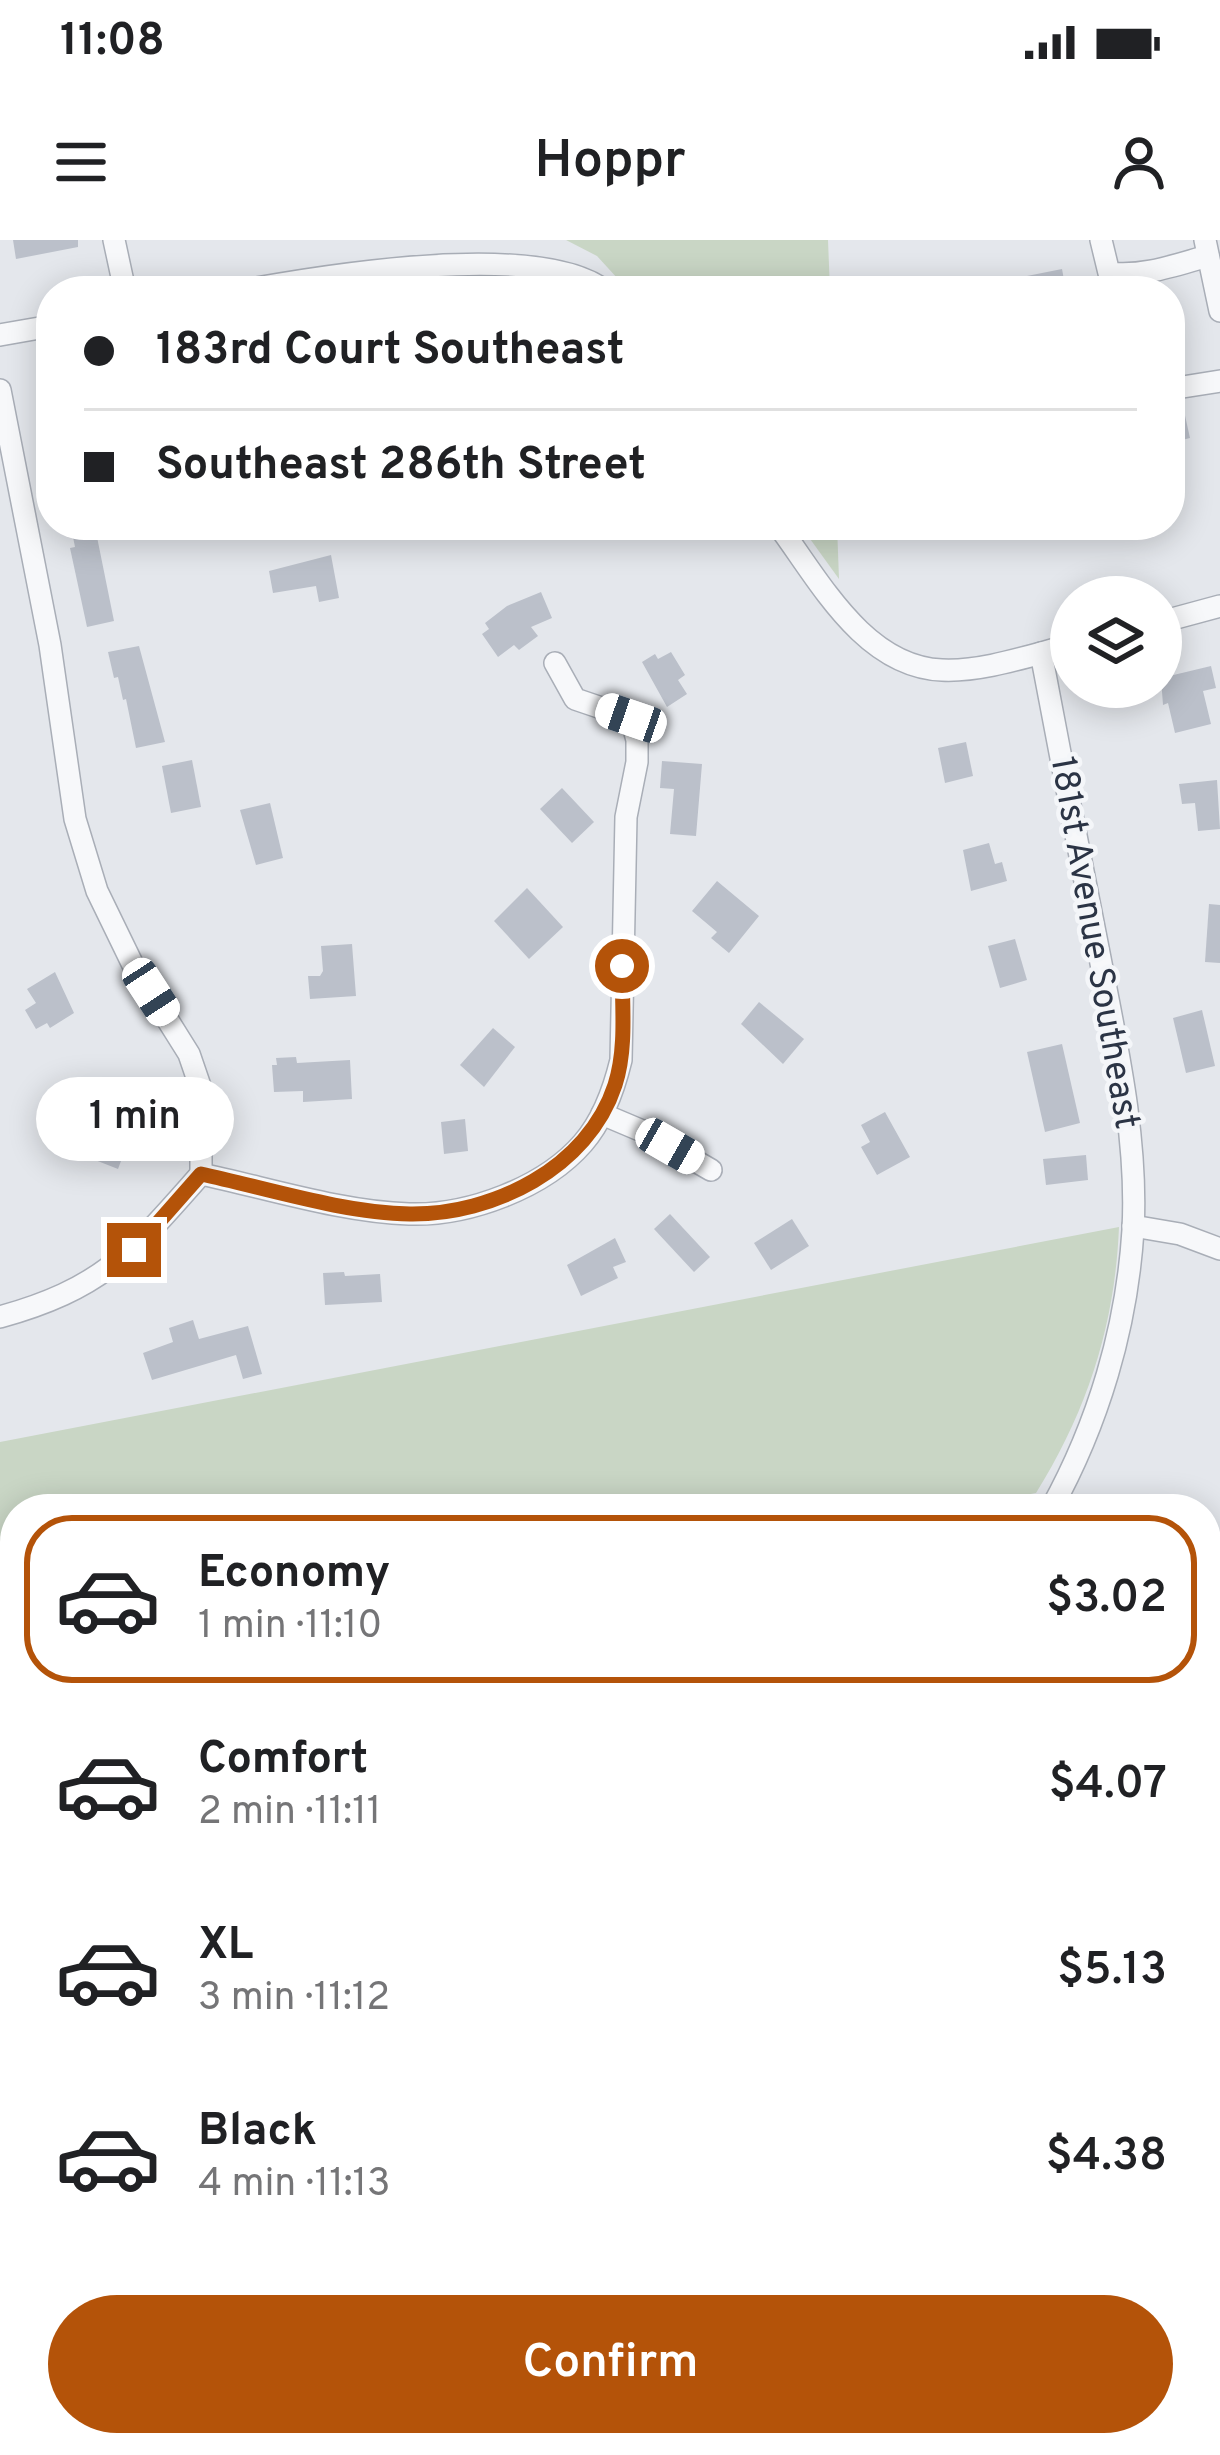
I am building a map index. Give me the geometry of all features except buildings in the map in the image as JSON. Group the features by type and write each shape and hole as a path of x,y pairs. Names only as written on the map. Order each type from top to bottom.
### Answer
{"street":[{"path":"114,240 122,276"},
{"path":"1101,240 1104,276"},
{"path":"1125,276 1157,270 1206,248 1220,310"},
{"path":"321,276 451,252 500,251 568,264 584,276"},
{"path":"0,335 36,329"},
{"path":"1185,386 1220,382"},
{"path":"0,390 50,645 75,819 97,891 132,963 189,1054 201,1089 201,1174 134,1250 91,1283 0,1317"},
{"path":"789,540 840,610 879,648 898,659 918,667 953,670 1050,650"},
{"path":"1182,616 1220,606"},
{"name":"181st Avenue Southeast","path":"1040,653 1121,1067 1133,1226 1128,1284 1103,1390 1078,1461 1059,1494"},
{"path":"201,1174 409,1214 448,1210 526,1185 584,1142 602,1114 621,1060 626,817 637,740 631,718 575,699 555,663"},
{"path":"602,1114 647,1133 711,1170"},
{"path":"1133,1226 1180,1234 1220,1249"}],"green space":[{"path":"566,240 828,240 829,276 615,276 597,256"},
{"path":"811,540 838,540 839,579"},
{"path":"1119,1227 1112,1298 1096,1365 1070,1430 1036,1493 0,1494 0,1442"}],"route":[{"path":"134,1250 201,1174 409,1214 486,1201 526,1185 584,1142 614,1088 621,1060 622,966"}]}
